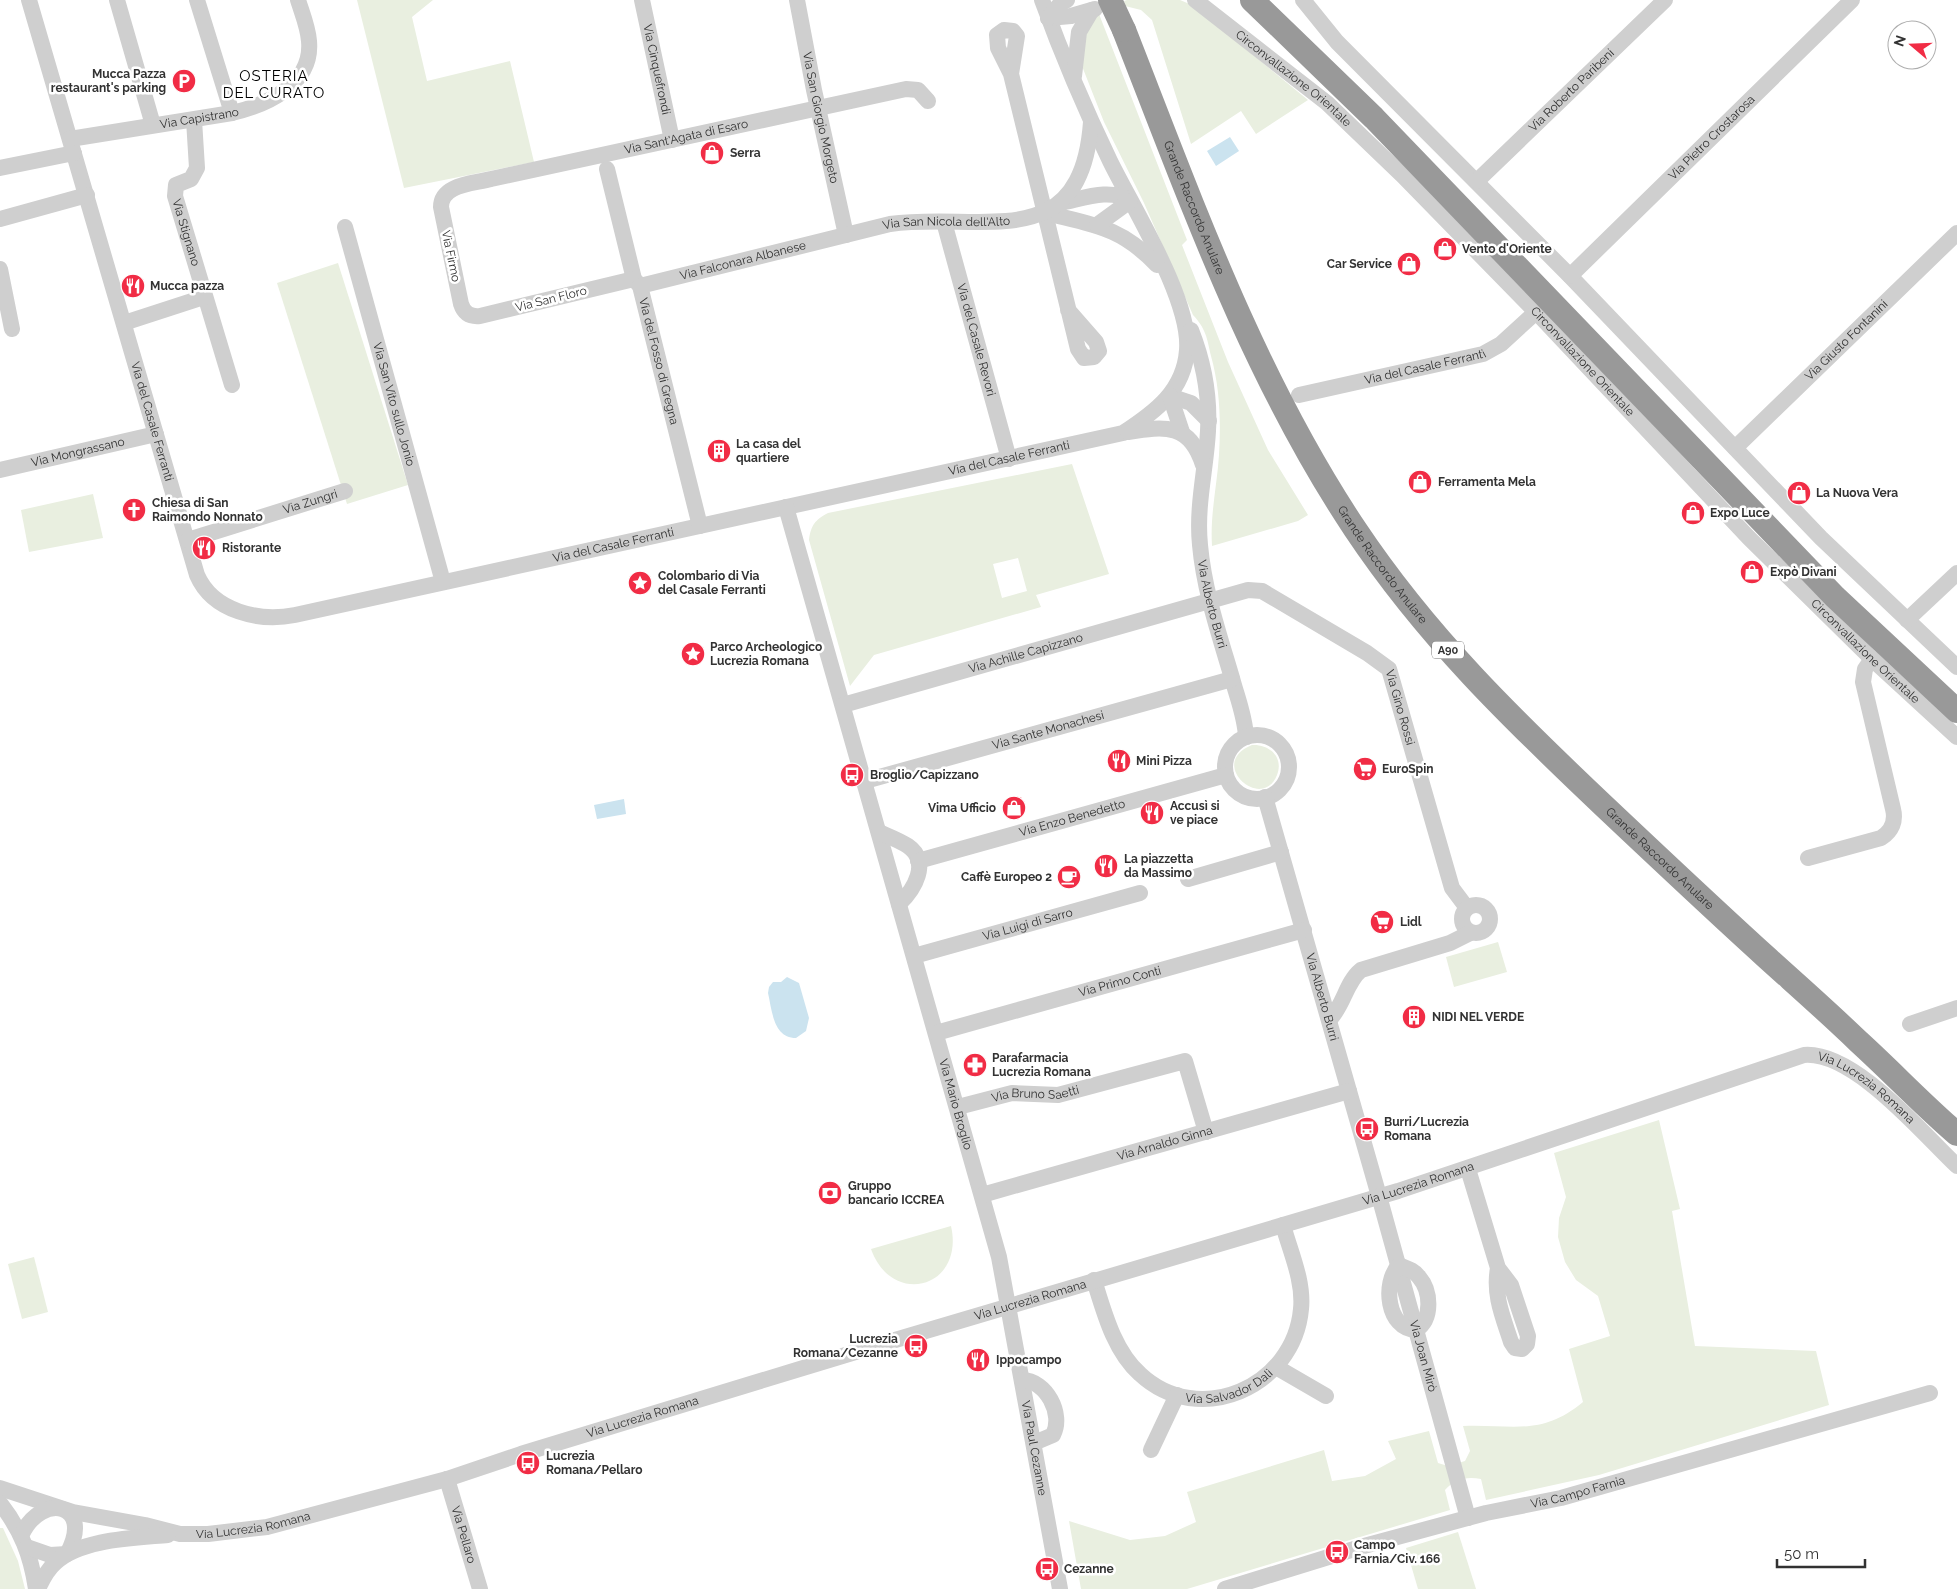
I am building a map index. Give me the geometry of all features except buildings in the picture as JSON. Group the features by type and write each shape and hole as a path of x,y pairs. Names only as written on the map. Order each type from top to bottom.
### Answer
{"highway":[{"path":"1252,0 1374,118 1541,303 1828,590 1957,711"},
{"path":"1272,0 1483,208 1510,242 1541,303"},
{"name":"Grande Raccordo Anulare","path":"1105,3 1124,30 1199,220 1276,393 1341,507 1411,605 1451,654 1505,712 1713,909 1957,1134"}],"street":[{"name":"Via del Casale Ferranti","path":"29,0 197,575 204,587 230,608 264,618 296,615 1123,433 1155,411 1170,396 1181,375 1187,352 1182,310 1168,276 1091,120 1042,0"},
{"path":"117,0 153,125"},
{"path":"197,0 232,113"},
{"name":"Via Capistrano","path":"0,168 72,146 153,125 232,113 270,100 289,88 303,72 309,56 309,43 298,0"},
{"name":"Via Cinquefrondi","path":"642,0 672,140"},
{"name":"Via San Giorgio Morgeto","path":"797,0 817,108 846,235"},
{"path":"1048,18 1061,3 1067,0"},
{"name":"Circonvallazione Orientale","path":"1195,0 1335,111 1541,303 1749,538 1872,659 1957,738"},
{"path":"1302,0 1337,42 1570,276 1821,538 1957,667"},
{"name":"Via Roberto Paribeni","path":"1477,181 1666,0"},
{"name":"Via Pietro Crostarosa","path":"1570,276 1852,0"},
{"path":"1048,18 1066,17 1105,3"},
{"path":"1074,81 1078,37 1105,3"},
{"path":"1011,74 1068,310"},
{"name":"Via Sant'Agata di Esaro","path":"443,196 454,188 910,88 918,90 928,101"},
{"name":"Via Stignano","path":"194,120 197,168 193,177 179,182 175,191 204,297 232,385"},
{"path":"1046,213 1060,203 1084,163 1088,153 1091,120"},
{"name":"Via del Fosso di Gregna","path":"607,169 700,526"},
{"path":"1060,203 1114,194 1130,201 1098,226"},
{"path":"0,219 87,195"},
{"name":"Via Firmo","path":"443,196 441,211 462,304 468,314"},
{"path":"1046,213 1113,230 1130,240 1168,276"},
{"name":"Via San Nicola dell'Alto","path":"846,235 898,223 992,222 1046,213"},
{"name":"Via del Casale Revori","path":"944,222 1009,459"},
{"name":"Via San Vito sullo Jonio","path":"345,227 443,582"},
{"name":"Via Giusto Fontanini","path":"1735,448 1957,233"},
{"name":"Via Falconara Albanese","path":"637,282 656,282 846,235"},
{"path":"0,269 2,288 12,329"},
{"name":"Via San Floro","path":"468,314 480,316 637,282"},
{"path":"124,323 204,297"},
{"name":"Via del Casale Ferranti","path":"1299,395 1483,354 1501,344 1541,303"},
{"name":"Via Alberto Burri","path":"1182,310 1200,352 1207,392 1208,421 1200,496 1199,532 1202,558 1210,602 1242,714 1246,737"},
{"path":"1170,396 1191,403 1208,421"},
{"path":"1170,396 1182,432 1197,448 1204,466"},
{"path":"1123,433 1164,428 1182,432"},
{"name":"Via Mongrassano","path":"0,470 156,434"},
{"name":"Via Zungri","path":"188,540 345,490"},
{"path":"793,530 801,515 816,502"},
{"name":"Via Mario Broglio","path":"786,507 958,1107 997,1248 1009,1306"},
{"path":"1907,620 1957,573"},
{"name":"Via Gino Rossi","path":"1210,602 1248,590 1262,591 1386,666 1392,678 1452,888 1467,908"},
{"name":"Via Achille Capizzano","path":"843,706 1210,602"},
{"path":"1808,858 1881,838 1888,833 1894,821 1893,809 1864,682 1865,669 1872,659"},
{"name":"Via Sante Monachesi","path":"865,781 1232,678"},
{"path":"1266,736 1280,745 1286,754 1288,764 1285,780 1279,789 1265,797 1256,798 1241,794 1233,788 1226,775 1225,765 1230,750 1246,737 1266,736"},
{"name":"Via Enzo Benedetto","path":"918,861 1226,775"},
{"name":"Via Alberto Burri","path":"1265,797 1379,1196"},
{"path":"879,832 908,846 918,861 916,882 899,904"},
{"path":"1188,879 1281,852"},
{"name":"Via Luigi di Sarro","path":"914,956 1140,893"},
{"path":"1330,1020 1339,1009 1353,979 1361,970 1450,944 1470,933 1484,932 1491,920 1484,907 1476,905 1467,908 1462,921 1470,933"},
{"name":"Via Primo Conti","path":"936,1032 1304,930"},
{"path":"1910,1024 1957,1008"},
{"name":"Via Lucrezia Romana","path":"0,1488 61,1509 180,1534 208,1534 267,1527 446,1479 521,1454 1094,1280 1468,1169 1793,1058 1808,1055 1833,1060 1861,1075 1957,1166"},
{"name":"Via Bruno Saetti","path":"958,1107 1012,1093 1058,1095 1185,1061 1206,1132"},
{"name":"Via Arnaldo Ginna","path":"982,1195 1349,1091"},
{"path":"1468,1169 1498,1268"},
{"name":"Via Joan Mirò","path":"1379,1196 1468,1518"},
{"name":"Via Salvador Dalì","path":"1094,1280 1115,1338 1127,1360 1148,1381 1177,1395 1200,1399 1229,1396 1251,1386 1276,1367 1294,1343 1300,1322 1302,1301 1300,1285 1283,1225"},
{"name":"Via Paul Cezanne","path":"1009,1306 1060,1589"},
{"path":"1276,1367 1326,1396"},
{"path":"1022,1380 1031,1380 1040,1386 1050,1400 1055,1415 1056,1428 1053,1435 1034,1444"},
{"name":"Via Campo Farnia","path":"1225,1589 1364,1546 1468,1518 1561,1498 1930,1393"},
{"path":"1151,1450 1177,1395"},
{"name":"Via Pellaro","path":"446,1479 480,1589"},
{"path":"0,1503 24,1540 37,1589"},
{"path":"24,1540 26,1525 38,1513 50,1508 61,1509 73,1516 77,1528 76,1536 67,1554"},
{"path":"37,1589 50,1568 67,1554 82,1548 123,1539 180,1534"},
{"path":"24,1540 50,1555 67,1554"}],"green space":[{"path":"357,0 433,0 412,17 427,81 510,61 534,162 404,188"},
{"path":"1180,0 1192,5 1308,100 1256,134 1241,111 1191,144 1152,20 1141,10 1125,6 1124,1"},
{"path":"1099,14 1187,240 1182,245 1228,362 1268,450 1308,515 1298,521 1212,546 1212,523 1220,430 1218,393 1214,368 1205,334 1193,315 1144,203 1104,122 1080,61 1086,27"},
{"path":"338,263 408,485 347,504 277,283"},
{"path":"1072,464 1109,574 1036,595 1041,607 874,655 850,686 809,540 814,524 828,513","holes":["1018,558 1027,591 1002,598 993,564"]},
{"path":"93,494 103,538 29,552 21,510"},
{"path":"1252,745 1269,749 1277,757 1279,769 1277,775 1270,785 1260,789 1250,787 1242,781 1236,772 1234,763 1239,753"},
{"path":"1498,942 1507,972 1454,987 1446,957"},
{"path":"1659,1120 1680,1209 1672,1211 1695,1346 1816,1351 1829,1405 1599,1475 1486,1500 1481,1479 1461,1479 1452,1483 1445,1490 1450,1510 1187,1589 1081,1589 1069,1521 1130,1540 1165,1536 1196,1522 1187,1492 1324,1450 1332,1481 1365,1476 1396,1459 1388,1441 1429,1431 1438,1463 1448,1466 1465,1461 1470,1451 1463,1426 1511,1427 1539,1424 1568,1413 1583,1402 1569,1349 1610,1336 1598,1296 1576,1280 1565,1262 1558,1237 1559,1218 1566,1197 1554,1153"},
{"path":"951,1226 952,1247 947,1264 937,1276 924,1283 909,1284 894,1279 881,1267 871,1249"},
{"path":"34,1257 48,1312 22,1319 8,1264"},
{"path":"0,1528 3,1528 18,1561 25,1589 0,1589"},
{"path":"1458,1532 1476,1589 1418,1589 1406,1548"}],"water":[{"path":"1230,137 1239,151 1216,166 1207,151"},
{"path":"624,799 626,814 597,819 594,805"},
{"path":"787,977 799,983 809,1018 806,1031 796,1038 788,1037 778,1028 768,993 769,987 773,982 781,982"}],"place":[{"name":"Mucca Pazza restaurant's parking","path":"184,81"},
{"name":"Serra","path":"712,153"},
{"name":"Vento d'Oriente","path":"1445,249"},
{"name":"Car Service","path":"1409,264"},
{"name":"Mucca pazza","path":"133,286"},
{"name":"La casa del quartiere","path":"719,451"},
{"name":"Ferramenta Mela","path":"1420,482"},
{"name":"La Nuova Vera","path":"1799,493"},
{"name":"Chiesa di San Raimondo Nonnato","path":"134,510"},
{"name":"Expo Luce","path":"1693,513"},
{"name":"Ristorante","path":"204,548"},
{"name":"Expò Divani","path":"1752,572"},
{"name":"Colombario di Via del Casale Ferranti","path":"640,583"},
{"name":"Parco Archeologico Lucrezia Romana","path":"693,654"},
{"name":"Mini Pizza","path":"1119,761"},
{"name":"EuroSpin","path":"1365,769"},
{"name":"Broglio/Capizzano","path":"852,775"},
{"name":"Vima Ufficio","path":"1014,808"},
{"name":"Accusì si ve piace","path":"1152,813"},
{"name":"La piazzetta da Massimo","path":"1106,866"},
{"name":"Caffè Europeo 2","path":"1069,877"},
{"name":"Lidl","path":"1382,922"},
{"name":"NIDI NEL VERDE","path":"1414,1017"},
{"name":"Parafarmacia Lucrezia Romana","path":"975,1065"},
{"name":"Burri/Lucrezia Romana","path":"1367,1129"},
{"name":"Gruppo bancario ICCREA","path":"830,1193"},
{"name":"Lucrezia Romana/Cezanne","path":"916,1346"},
{"name":"Ippocampo","path":"978,1360"},
{"name":"Lucrezia Romana/Pellaro","path":"528,1463"},
{"name":"Campo Farnia/Civ. 166","path":"1337,1552"},
{"name":"Cezanne","path":"1047,1569"}],"district":[{"name":"OSTERIA DEL CURATO","path":"274,84"}]}
